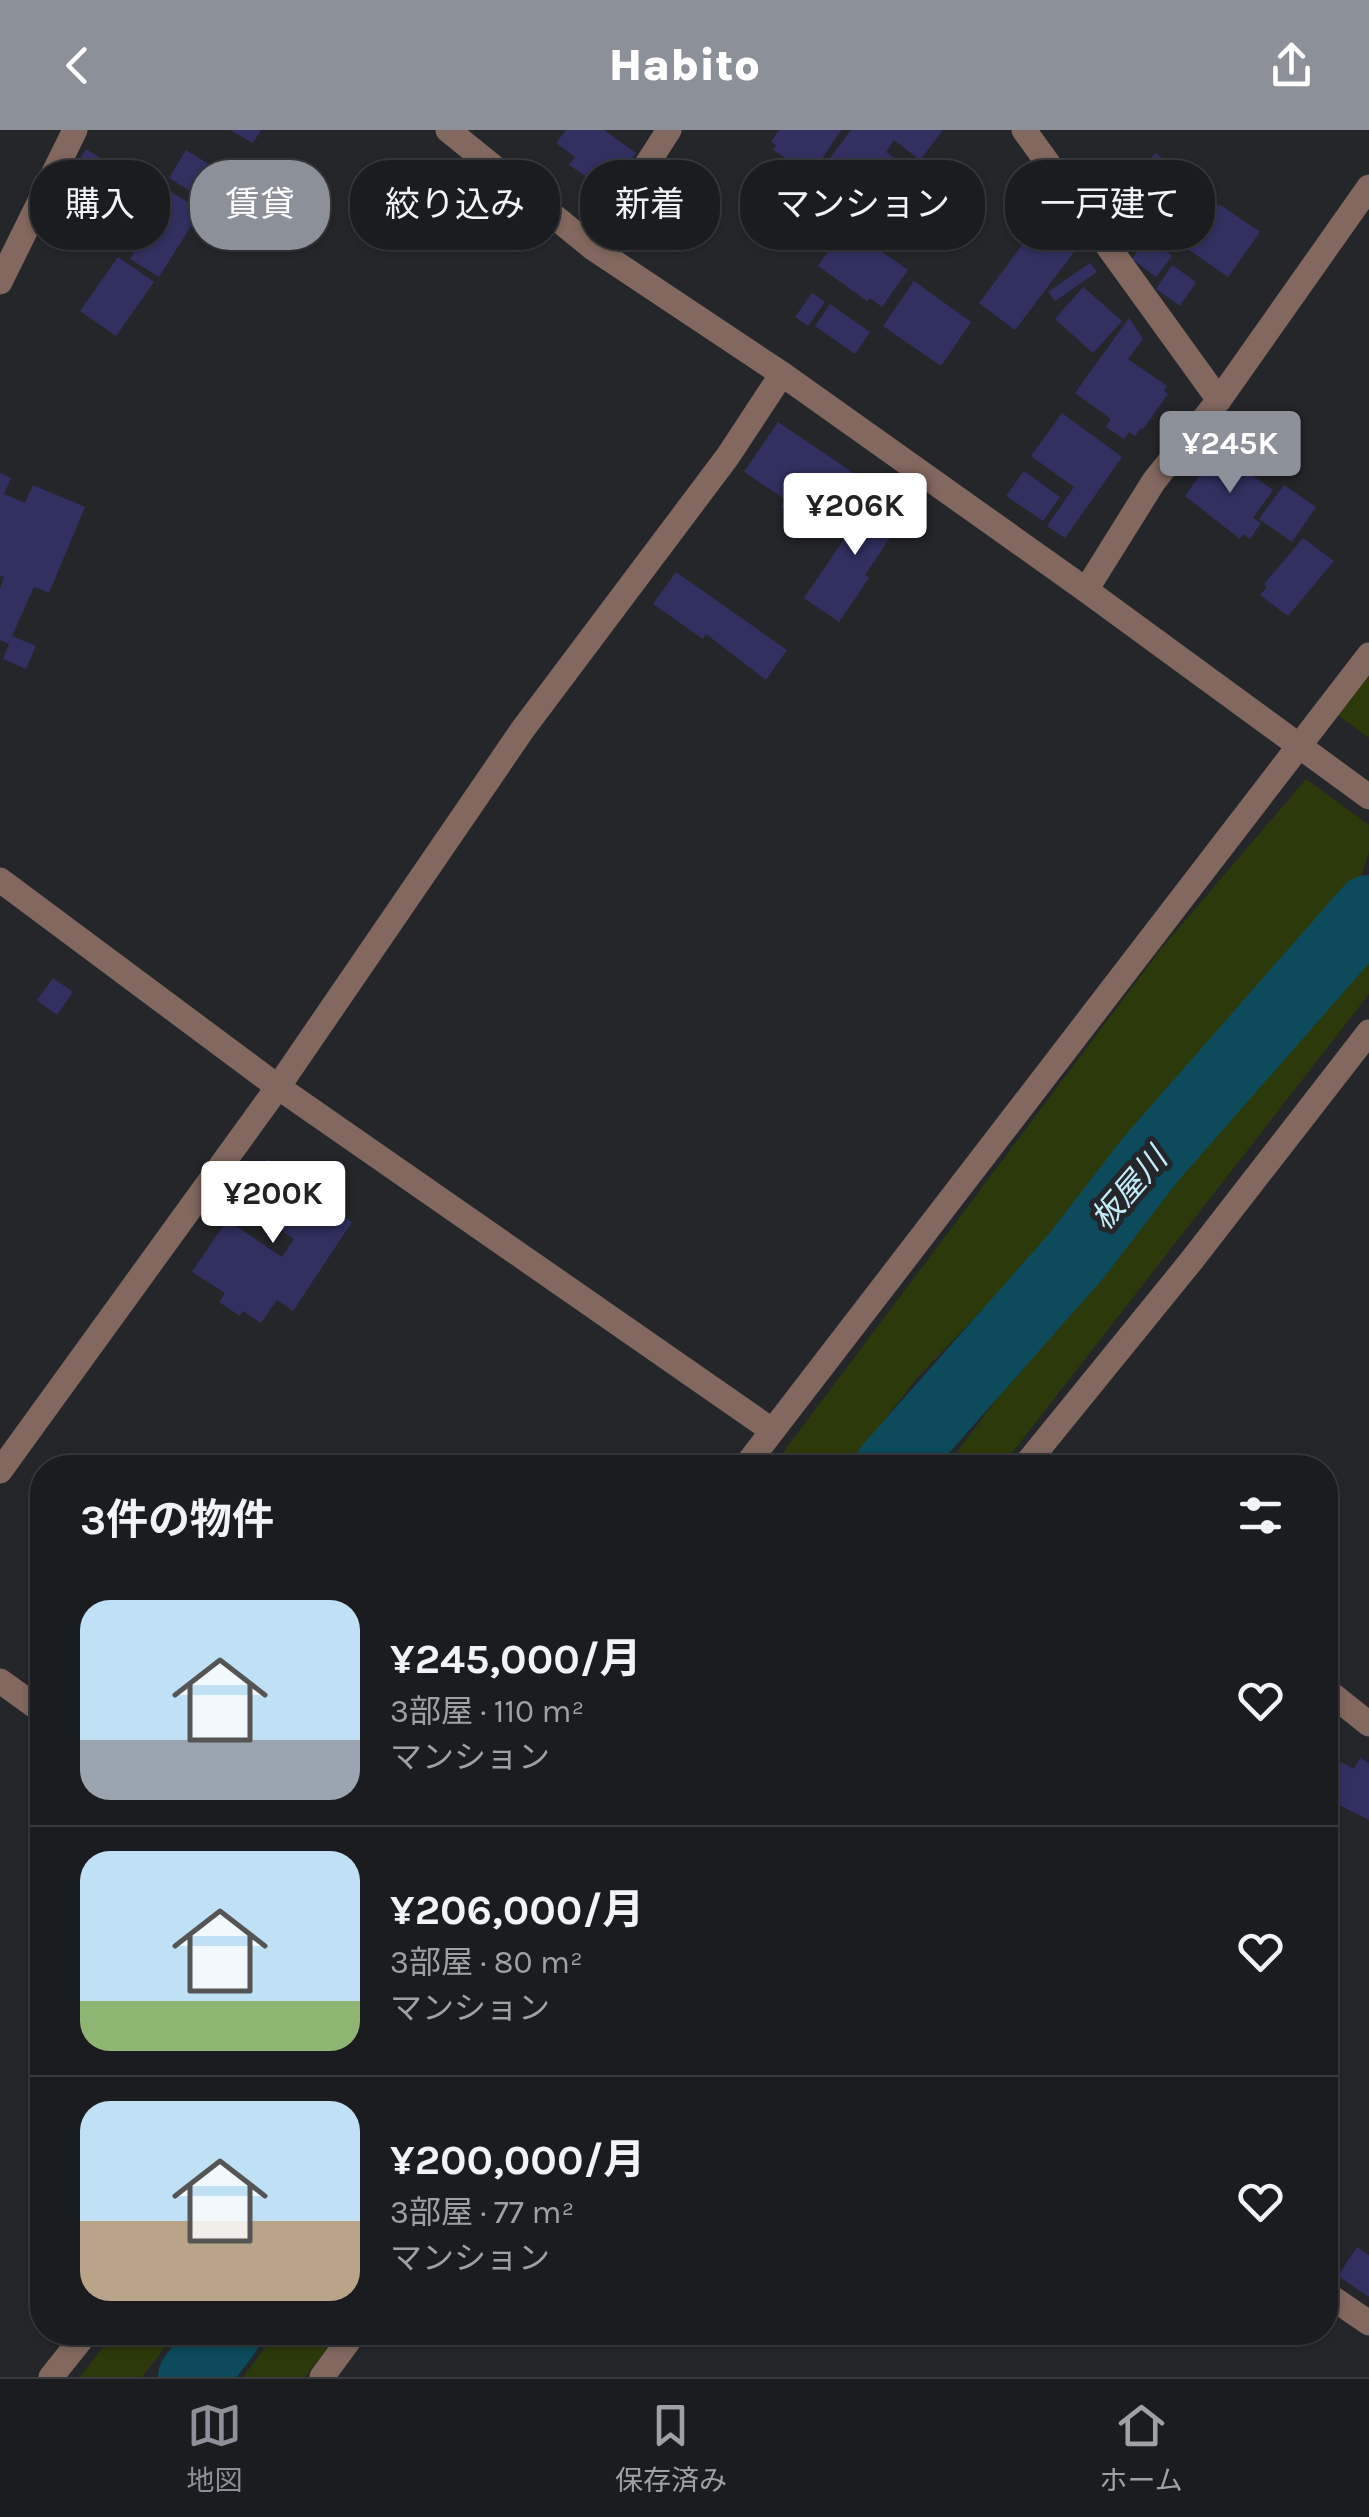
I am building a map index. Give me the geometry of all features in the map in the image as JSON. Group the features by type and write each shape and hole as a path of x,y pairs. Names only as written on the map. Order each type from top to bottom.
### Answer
{"street":[{"path":"0,282 75,130"},
{"path":"448,130 580,237"},
{"path":"650,160 669,130"},
{"path":"1024,130 1218,400"},
{"path":"1086,590 1154,481 1218,400 1369,187"},
{"path":"596,250 782,374 1369,797"},
{"path":"0,1471 278,1087 523,730 728,456 782,374"},
{"path":"753,1455 1369,655"},
{"path":"0,880 278,1087 770,1430"},
{"path":"1041,1455 1369,1032"},
{"path":"0,1681 30,1702"},
{"path":"1338,1699 1369,1724"},
{"path":"1338,2301 1369,2323"},
{"path":"51,2377 77,2345"},
{"path":"322,2377 345,2345"}],"green space":[{"path":"1369,671 1369,738 1338,715"},
{"path":"1306,779 1369,825 1369,852 1358,885 1119,1166 917,1378 857,1455 781,1455 1161,949"},
{"path":"1369,934 1369,994 1010,1455 955,1455 1064,1308"},
{"path":"104,2345 167,2345 142,2377 80,2377"},
{"path":"266,2345 330,2345 305,2377 243,2377"}],"building":[{"path":"230,130 261,130 253,143"},
{"path":"566,130 604,130 636,153 631,160 580,160 580,172 569,165 575,157 556,143"},
{"path":"779,130 841,130 821,160 788,160 773,150 776,145 771,142"},
{"path":"851,130 943,130 920,160 894,140 886,152 896,160 828,160"},
{"path":"86,149 104,160 79,160"},
{"path":"186,150 202,160 190,160 190,191 170,176"},
{"path":"170,191 190,203 190,228 159,277 130,259 134,253 129,250 170,250"},
{"path":"1219,204 1260,232 1228,277 1189,250 1215,250 1215,210"},
{"path":"829,250 879,250 908,270 882,307 870,298 867,301 818,266"},
{"path":"1018,250 1075,250 1015,330 979,303"},
{"path":"1138,250 1164,250 1172,256 1156,277 1132,259"},
{"path":"118,257 154,282 116,336 80,311"},
{"path":"1090,263 1097,272 1055,301 1048,292"},
{"path":"1172,265 1196,282 1180,306 1156,289"},
{"path":"914,281 971,322 941,366 883,326"},
{"path":"1083,287 1122,321 1093,353 1055,319"},
{"path":"812,293 825,302 808,326 795,317"},
{"path":"830,304 870,332 855,354 815,326"},
{"path":"1129,318 1143,339 1128,359 1167,386 1164,391 1168,394 1143,429 1135,436 1129,432 1124,439 1106,427 1111,419 1075,393"},
{"path":"1062,413 1122,457 1065,538 1047,526 1074,487 1031,456"},
{"path":"778,422 855,474 817,532 781,507 786,500 744,472"},
{"path":"1217,451 1273,490 1253,518 1261,523 1250,539 1243,534 1240,539 1185,496"},
{"path":"1024,471 1060,497 1043,521 1006,496"},
{"path":"0,473 11,478 4,494 25,503 33,485 85,507 49,593 34,587 12,636 36,646 26,669 3,659 9,644 0,640 0,589 4,577 0,576"},
{"path":"1284,485 1316,507 1292,542 1259,519"},
{"path":"876,492 907,513 839,622 804,598"},
{"path":"1303,538 1334,561 1288,616 1260,595 1267,587 1264,584"},
{"path":"676,572 787,650 766,680 706,634 703,639 653,604"},
{"path":"53,978 73,992 57,1015 37,1000"},
{"path":"268,1159 327,1198 324,1203 352,1222 293,1311 277,1300 261,1323 243,1311 240,1316 219,1302 225,1293 192,1272 227,1220 282,1257 294,1239 239,1202"},
{"path":"1360,1758 1369,1763 1369,1820 1338,1804 1341,1762 1354,1769"},
{"path":"1357,2247 1369,2255 1369,2297 1338,2276"}],"waterway":[{"name":"板屋川","path":"900,1455 1077,1255 1150,1160 1369,910"},
{"name":"板屋川","path":"193,2377 217,2345"}]}
